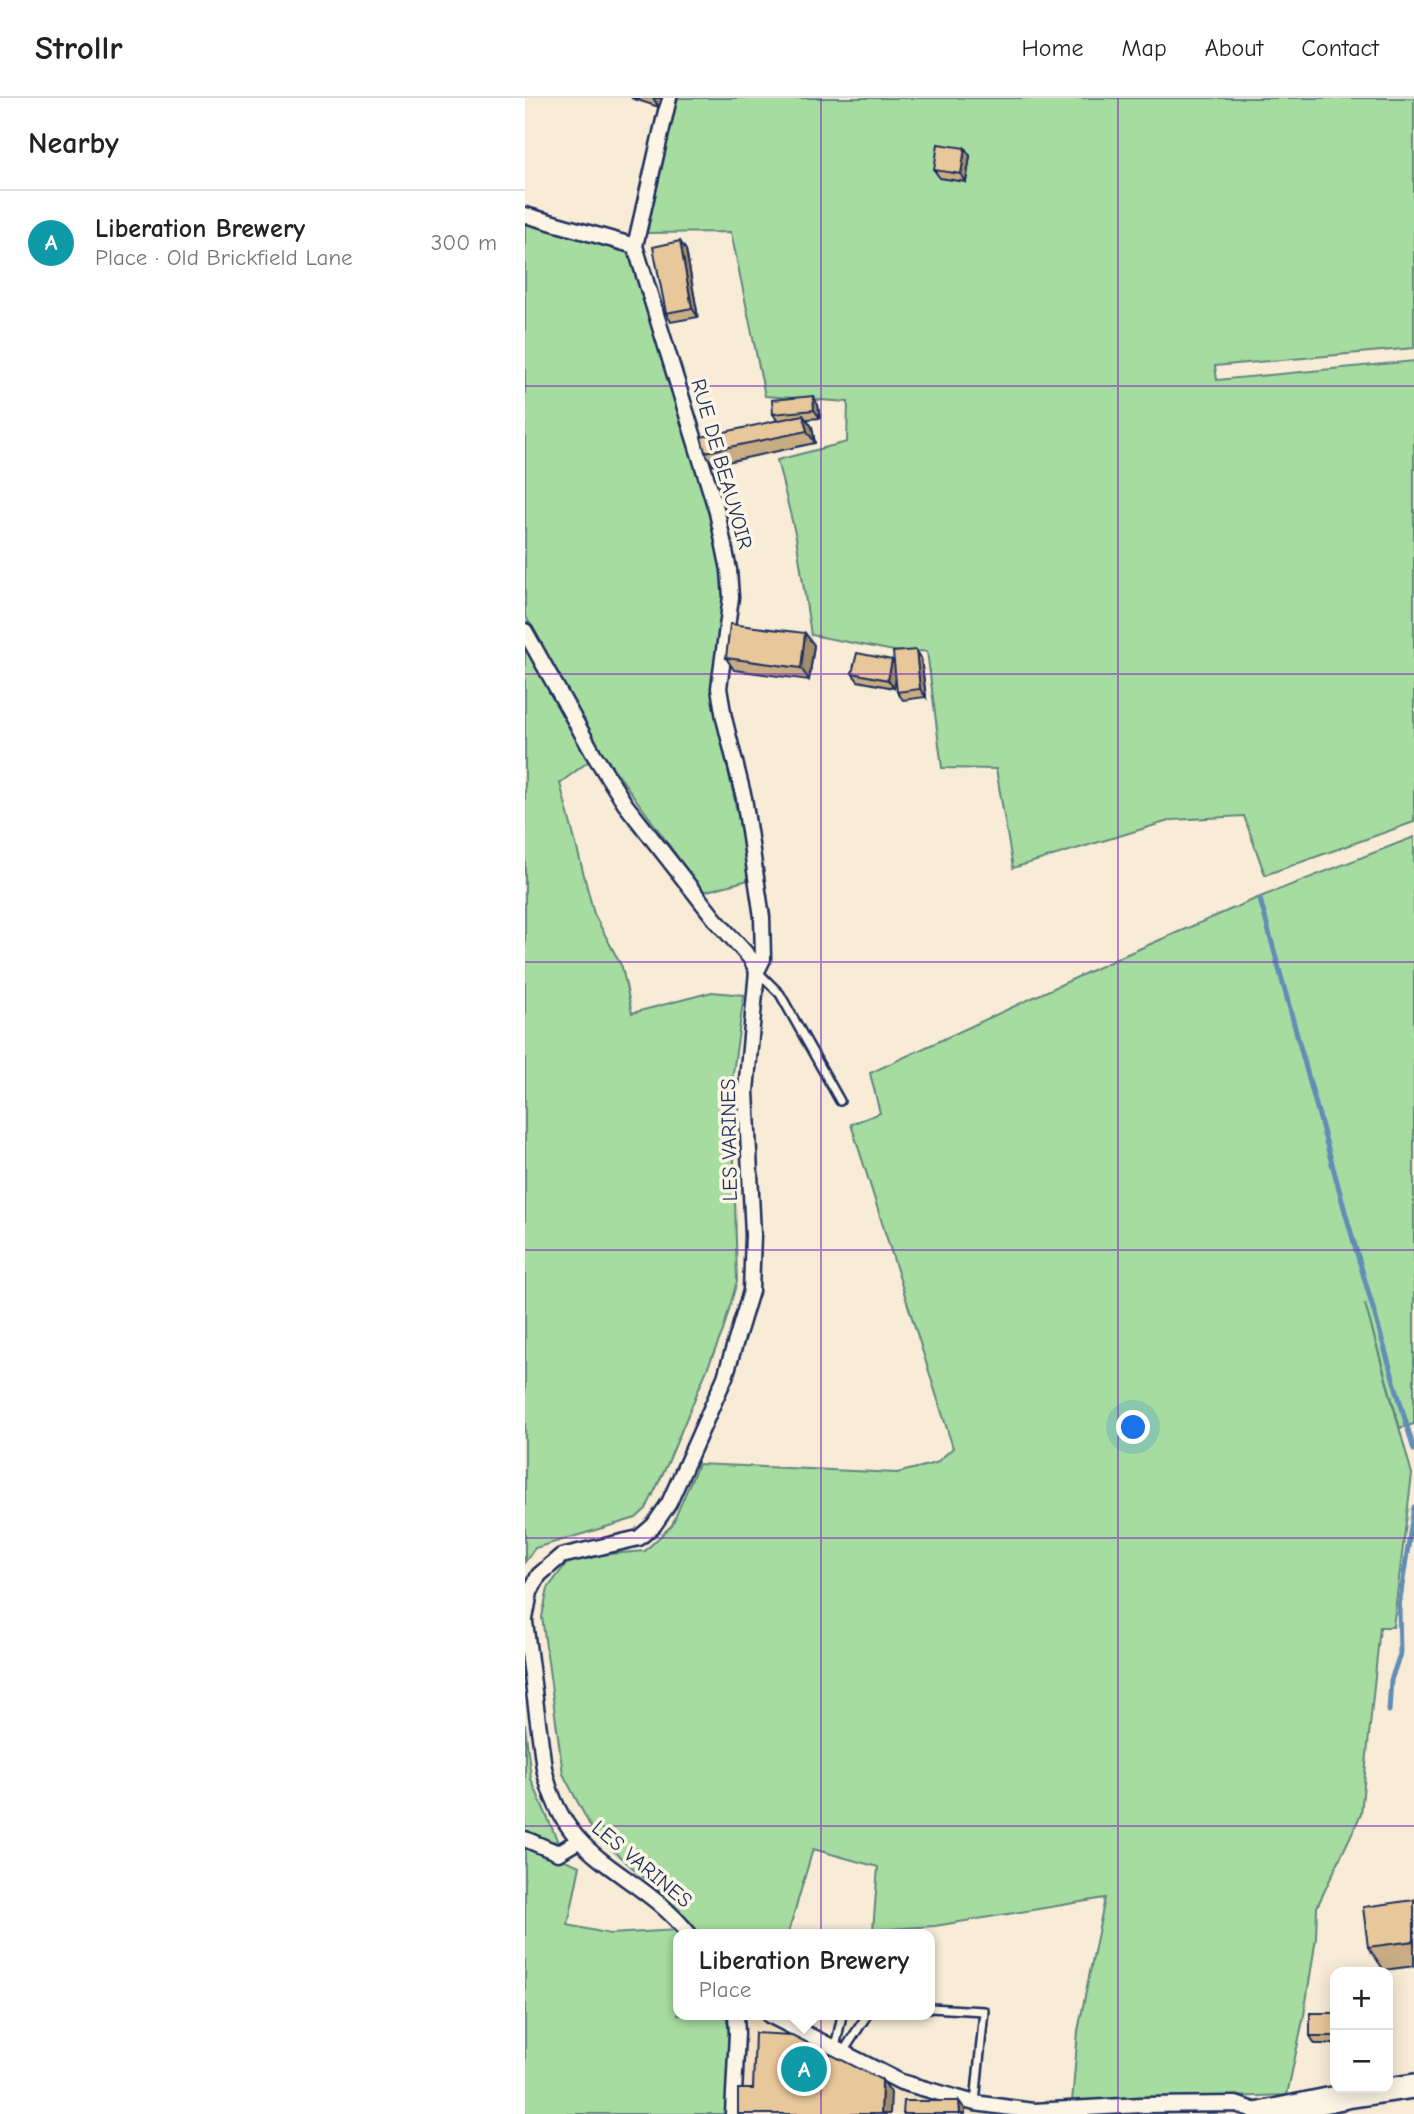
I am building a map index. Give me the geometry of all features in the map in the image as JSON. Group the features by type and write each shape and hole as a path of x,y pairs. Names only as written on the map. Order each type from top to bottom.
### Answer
{"main road":[{"path":"1261,2114 1347,2096 1414,2086"}],"street":[{"path":"525,215 635,246 669,98"},
{"name":"RUE DE BEAUVOIR","path":"635,246 717,512 729,570 731,597 719,688 744,798 762,917 763,959 757,971"},
{"path":"525,631 593,753 625,804 715,919 751,959 757,971"},
{"name":"LES VARINES","path":"685,1929 645,1892 598,1860 577,1841 561,1816 549,1791 525,1621 530,1592 539,1574 561,1556 639,1538 654,1525 669,1503 725,1377 751,1291 753,1235 746,1091 757,971"},
{"path":"525,1839 558,1853 577,1841"},
{"path":"733,2114 736,2020"},
{"path":"779,2020 901,2081 975,2104 1033,2111 1141,2105 1236,2104 1261,2114"}],"lane":[{"path":"757,971 780,994 840,1101"},
{"path":"935,2008 984,2011 975,2104"},
{"path":"839,2050 842,2020"},
{"path":"839,2050 863,2020"}],"shaded area":[{"path":"748,2020 769,2020 894,2086 1029,2114 741,2114"},
{"path":"1218,2107 1222,2114 1049,2114"}],"green space":[{"path":"677,98 1414,98 1414,348 1215,366 1217,380 1414,361 1414,822 1265,875 1244,816 1172,820 1013,868 996,769 942,768 927,651 899,652 811,635 796,537 777,460 847,442 848,402 765,396 731,232 647,233"},
{"path":"525,224 630,248 705,499 723,572 724,615 714,674 716,716 752,879 703,892 599,748 525,615"},
{"path":"525,643 589,761 560,783 594,914 622,967 632,1013 712,992 744,995 732,1080 737,1281 723,1331 646,1509 636,1518 535,1548 525,1562"},
{"path":"1414,837 1414,1424 1400,1428 1365,1304 1412,1474 1393,1627 1380,1627 1361,1814 1317,1907 1316,1938 1304,2015 1287,2095 1072,2102 1078,2031 1105,1898 935,1926 873,1929 878,1867 813,1849 789,1929 695,1929 664,1895 595,1835 563,1774 542,1617 548,1588 566,1564 586,1556 645,1551 672,1525 698,1464 897,1473 936,1463 953,1448 851,1124 880,1113 870,1073 1125,955 1255,899"},
{"path":"525,1724 531,1779 558,1842 547,1841 525,1832"},
{"path":"525,1844 580,1866 568,1925 610,1934 673,1930 673,2020 727,2020 729,2030 725,2114 525,2114"}],"building":[{"path":"938,144 965,148 961,174 934,170"},
{"path":"680,241 692,308 666,313 653,247"},
{"path":"813,396 814,410 773,414 772,400"},
{"path":"803,415 807,431 705,452 701,437"},
{"path":"730,624 805,633 801,668 726,658"},
{"path":"916,650 920,689 897,692 893,652"},
{"path":"857,653 892,660 888,680 852,673"},
{"path":"1414,1900 1414,1941 1368,1947 1363,1907"},
{"path":"1310,2013 1330,2013 1330,2036 1310,2036"},
{"path":"755,2033 792,2035 882,2080 881,2114 738,2114 738,2089 753,2089"},
{"path":"904,2101 959,2101 960,2114 903,2114"}],"waterway":[{"path":"1260,899 1346,1215 1414,1450"},
{"path":"1389,1711 1391,1680 1400,1654 1399,1606 1414,1507"}],"place":[{"name":"Liberation Brewery","path":"804,2069"}]}
